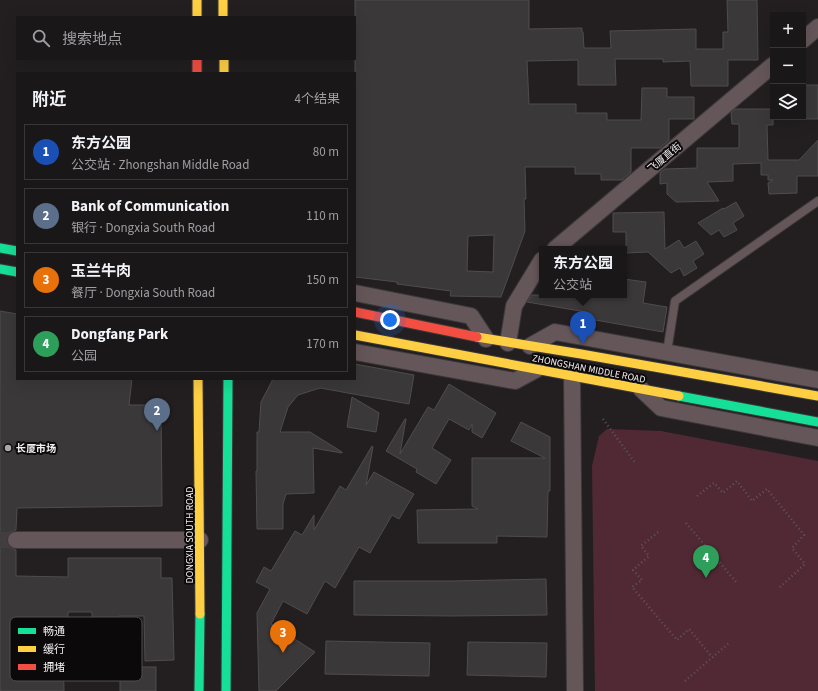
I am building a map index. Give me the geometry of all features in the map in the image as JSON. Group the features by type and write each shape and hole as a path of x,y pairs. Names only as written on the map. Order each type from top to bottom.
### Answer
{"main road":[{"path":"197,0 197,16"},
{"path":"223,0 223,16"},
{"path":"197,60 197,72"},
{"path":"224,60 224,72"},
{"path":"0,248 16,251"},
{"path":"0,269 16,272"},
{"name":"ZHONGSHAN MIDDLE ROAD","path":"356,312 486,339 818,396"},
{"name":"ZHONGSHAN MIDDLE ROAD","path":"356,335 818,422"},
{"name":"DONGXIA SOUTH ROAD","path":"198,380 200,691"},
{"path":"226,691 228,380"}],"street":[{"path":"806,37 818,27"},
{"name":"飞厦直街","path":"559,246 770,68"},
{"path":"508,342 514,306 539,265"},
{"path":"356,293 471,316 486,339"},
{"path":"530,346 555,332 818,380"},
{"path":"356,352 515,381 537,369"},
{"path":"572,376 575,691"},
{"path":"641,389 661,408 818,438"},
{"path":"16,540 200,540"}],"lane":[{"path":"667,352 676,300 818,201"}],"path":[{"path":"603,419 636,464"},
{"path":"697,496 714,483 723,493 737,482 752,501 767,489 804,535 792,548 805,564 778,589"},
{"path":"686,523 737,583"},
{"path":"658,532 641,546 649,556 633,570 642,580 632,587 677,640 689,629 712,657"},
{"path":"685,682 729,643"}],"shaded area":[{"path":"607,429 661,431 818,461 818,691 595,691 592,466 599,436"}],"building":[{"path":"355,0 529,0 529,29 582,28 584,48 611,48 610,31 696,29 696,49 723,49 723,32 728,32 727,0 757,0 758,60 728,60 728,86 691,86 690,61 663,62 663,59 615,59 616,85 578,85 578,60 527,61 529,104 576,104 576,113 607,113 607,120 641,120 642,88 667,88 667,97 694,97 694,119 669,119 669,140 660,148 631,148 631,172 622,180 601,180 601,174 575,174 575,167 525,167 525,231 501,297 450,296 451,291 397,284 397,282 356,277","holes":["494,235 493,272 467,271 468,236"]},
{"path":"806,85 818,85 818,119 806,119"},
{"path":"735,109 770,109 770,120 773,120 773,125 767,125 768,160 799,160 818,140 818,176 797,176 797,193 769,194 768,183 773,180 768,180 768,175 761,175 761,163 733,164 733,181 707,182 719,201 676,202 667,194 667,183 660,184 660,173 665,169 697,168 697,148 739,148 739,124 732,124 731,113"},
{"path":"736,202 744,216 733,223 737,230 724,237 719,230 711,235 698,223 723,208 724,209"},
{"path":"664,212 665,249 679,240 684,248 696,241 704,254 693,261 697,268 684,276 680,268 671,273 648,252 627,253 626,232 613,232 613,213"},
{"path":"627,279 646,282 643,303 667,307 663,332 584,318 586,312 527,302 532,295 539,295 539,298 627,298"},
{"path":"0,311 16,314 16,380 132,380 129,405 161,405 162,506 17,508 16,530 11,532 7,540 8,545 16,550 16,576 68,577 68,558 161,558 161,578 172,578 174,660 145,661 144,616 92,617 92,612 68,612 68,617 10,617 10,681 64,681 64,691 0,691"},
{"path":"356,364 414,375 409,404 320,388 298,395 288,407 280,432 310,432 342,453 313,448 314,493 286,494 283,504 283,529 257,529 257,432 259,432 261,402 272,380 356,380"},
{"path":"449,384 496,413 482,438 472,432 472,424 469,430 449,419 432,448 451,460 436,484 416,472 417,469 386,451 406,419 400,454 428,407 434,410"},
{"path":"352,397 379,413 376,432 347,427"},
{"path":"521,422 550,437 550,491 548,491 547,537 497,536 497,543 418,543 417,510 478,509 472,506 472,458 545,458 511,441"},
{"path":"372,446 366,485 374,472 414,494 399,519 392,515 370,553 359,547 335,588 325,581 307,614 283,601 271,624 315,652 276,691 259,691 257,613 270,589 256,582 264,567 271,571 295,531 302,535 314,515 314,530 340,486 346,490"},
{"path":"546,579 547,615 354,615 354,581"},
{"path":"326,641 430,643 429,676 325,674"},
{"path":"468,642 547,643 546,677 467,675"},
{"path":"142,667 156,667 156,691 120,691 120,681 142,681"}],"tunnel":[{"path":"0,540 16,540"}],"traffic: fast":[{"path":"0,248 16,251"},
{"path":"0,269 16,272"},
{"path":"226,691 228,380"},
{"path":"679,396 818,422"},
{"path":"199,691 200,614"}],"traffic: slow":[{"path":"197,0 197,16"},
{"path":"223,0 223,16"},
{"path":"224,60 224,72"},
{"path":"356,335 679,396"},
{"path":"477,337 818,396"},
{"path":"198,380 200,614"}],"traffic: jam":[{"path":"197,60 197,72"},
{"path":"356,312 477,337"}],"place":[{"name":"东方公园","path":"583,344"},
{"name":"Bank of Communication","path":"157,431"},
{"name":"长厦市场","path":"8,448"},
{"name":"Dongfang Park","path":"706,578"},
{"name":"玉兰牛肉","path":"283,653"}]}
